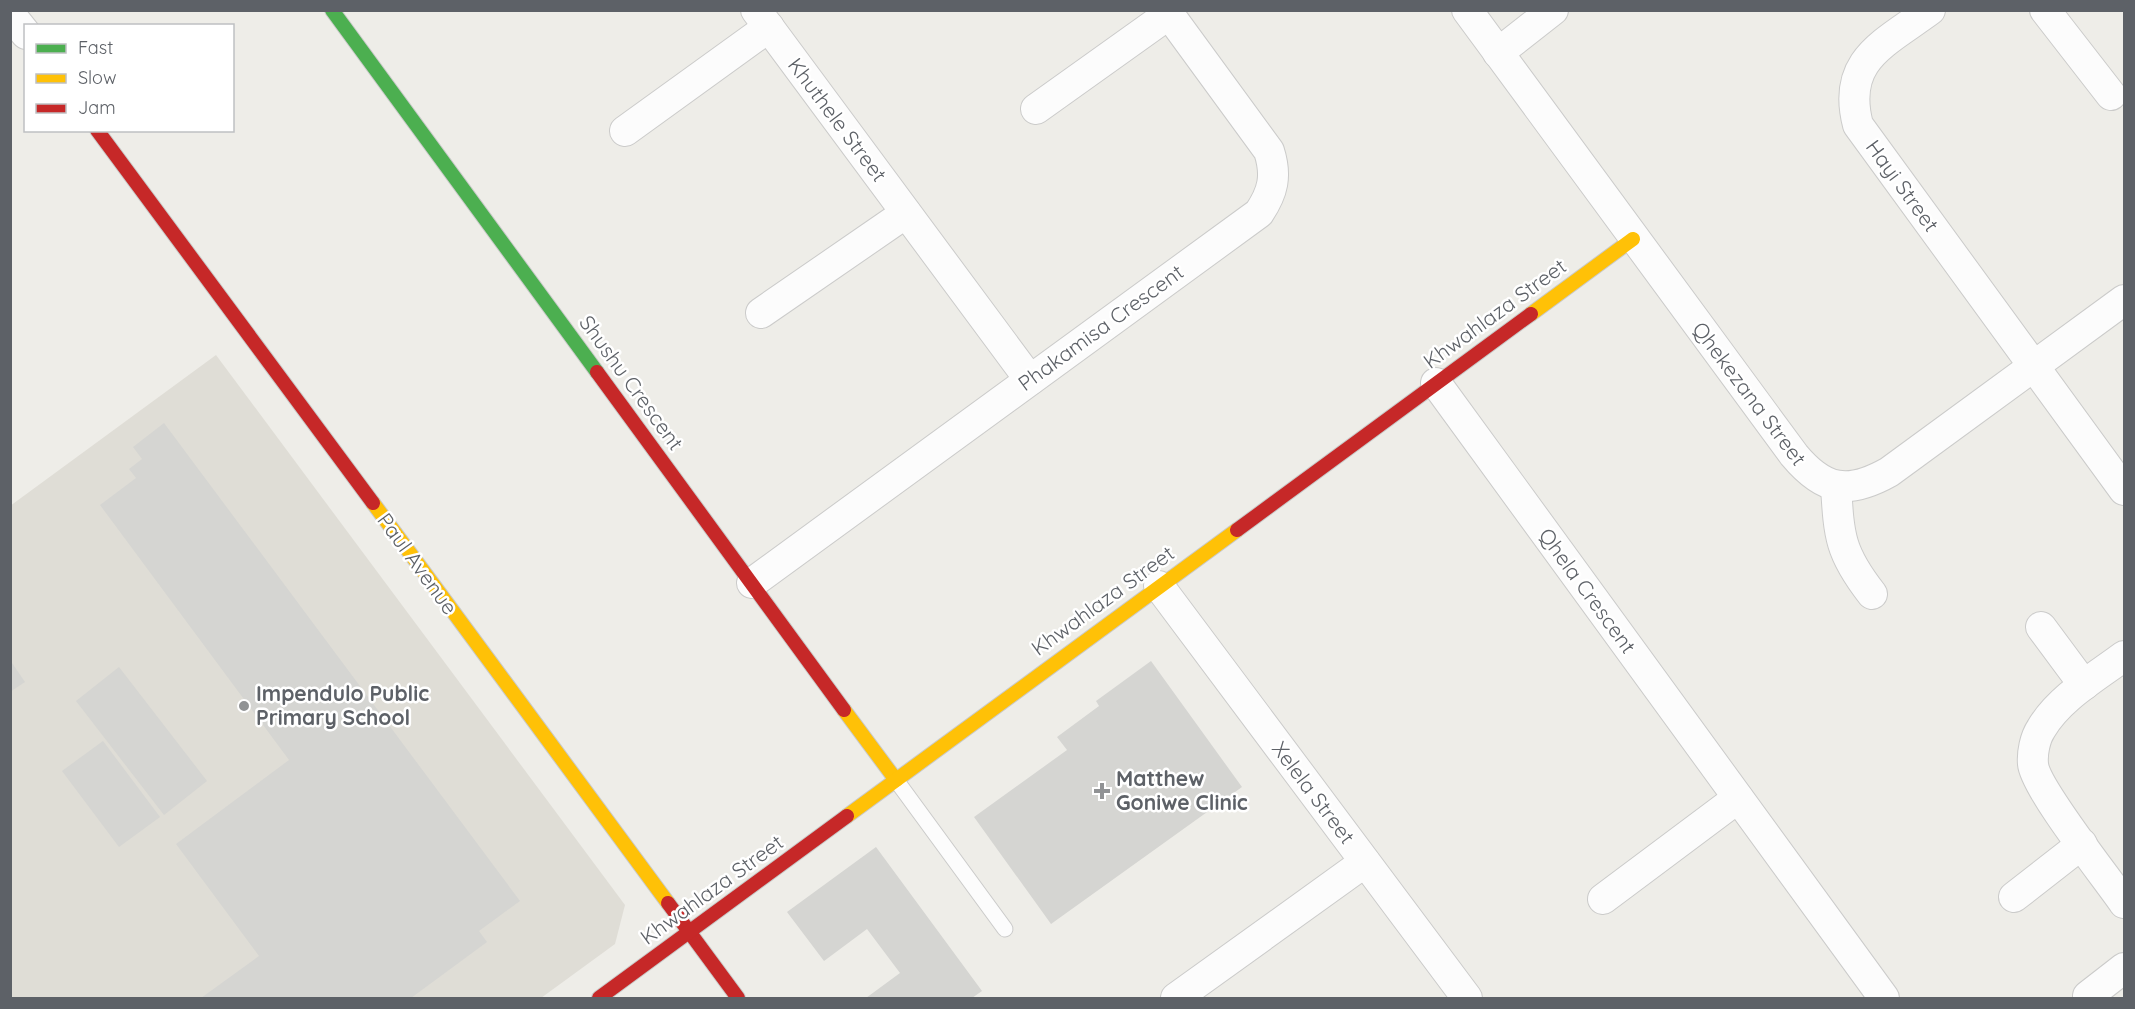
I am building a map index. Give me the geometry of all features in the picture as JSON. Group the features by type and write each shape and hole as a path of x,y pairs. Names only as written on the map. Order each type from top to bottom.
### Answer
{"street":[{"name":"Shushu Crescent","path":"332,10 896,780"},
{"name":"Qhekezana Street","path":"1467,10 1632,239 1794,455 1808,472 1820,481 1836,486"},
{"path":"1498,53 1553,10"},
{"name":"Hayi Street","path":"1930,10 1864,62 1852,93 1857,125 2124,490"},
{"path":"2046,10 2110,95"},
{"name":"Phakamisa Crescent","path":"752,583 1259,213 1270,197 1275,178 1269,151 1168,12 1036,109"},
{"path":"10,14 24,32"},
{"name":"Khuthele Street","path":"625,131 763,19 1030,380"},
{"name":"Paul Avenue","path":"98,132 738,999"},
{"path":"761,313 906,213"},
{"name":"Khwahlaza Street","path":"599,999 1632,239"},
{"path":"1872,594 1857,574 1841,545 1836,486 1872,482 1889,472 2124,300"},
{"name":"Qhela Crescent","path":"1436,383 1738,798 1870,994"},
{"name":"Xelela Street","path":"1159,586 1467,999"},
{"path":"2041,627 2084,685"},
{"path":"2124,656 2084,685 2056,710 2041,729 2034,749 2033,766 2040,782 2124,903"},
{"path":"1603,899 1738,798"},
{"path":"2014,897 2082,844"},
{"path":"1176,999 1365,862"},
{"path":"2088,996 2124,968"}],"lane":[{"path":"896,780 1005,929"}],"shaded area":[{"name":"Impendulo Public Primary School","path":"216,355 625,905 615,944 541,998 11,998 10,506"}],"building":[{"path":"164,423 520,901 479,931 487,942 411,998 201,998 259,956 176,844 289,760 100,505 136,478 129,469 142,459 133,447"},
{"path":"10,660 25,682 10,692"},
{"path":"1151,661 1242,787 1051,924 974,817 1067,750 1057,737 1099,706 1096,701"},
{"path":"119,667 207,781 164,815 76,701"},
{"path":"103,741 160,817 119,847 62,771"},
{"path":"876,847 982,991 972,998 866,998 900,973 867,929 824,961 787,912"}],"traffic: fast":[{"path":"332,10 597,372"}],"traffic: slow":[{"path":"1531,314 1633,239"},
{"path":"373,503 668,903"},
{"path":"847,816 1237,530"},
{"path":"844,710 896,780"}],"traffic: jam":[{"path":"98,132 373,503"},
{"path":"1237,530 1531,314"},
{"path":"597,372 844,710"},
{"path":"599,998 847,816"},
{"path":"668,903 738,998"}],"place":[{"name":"Impendulo Public Primary School","path":"244,706"},
{"name":"Matthew Goniwe Clinic","path":"1102,791"}]}
